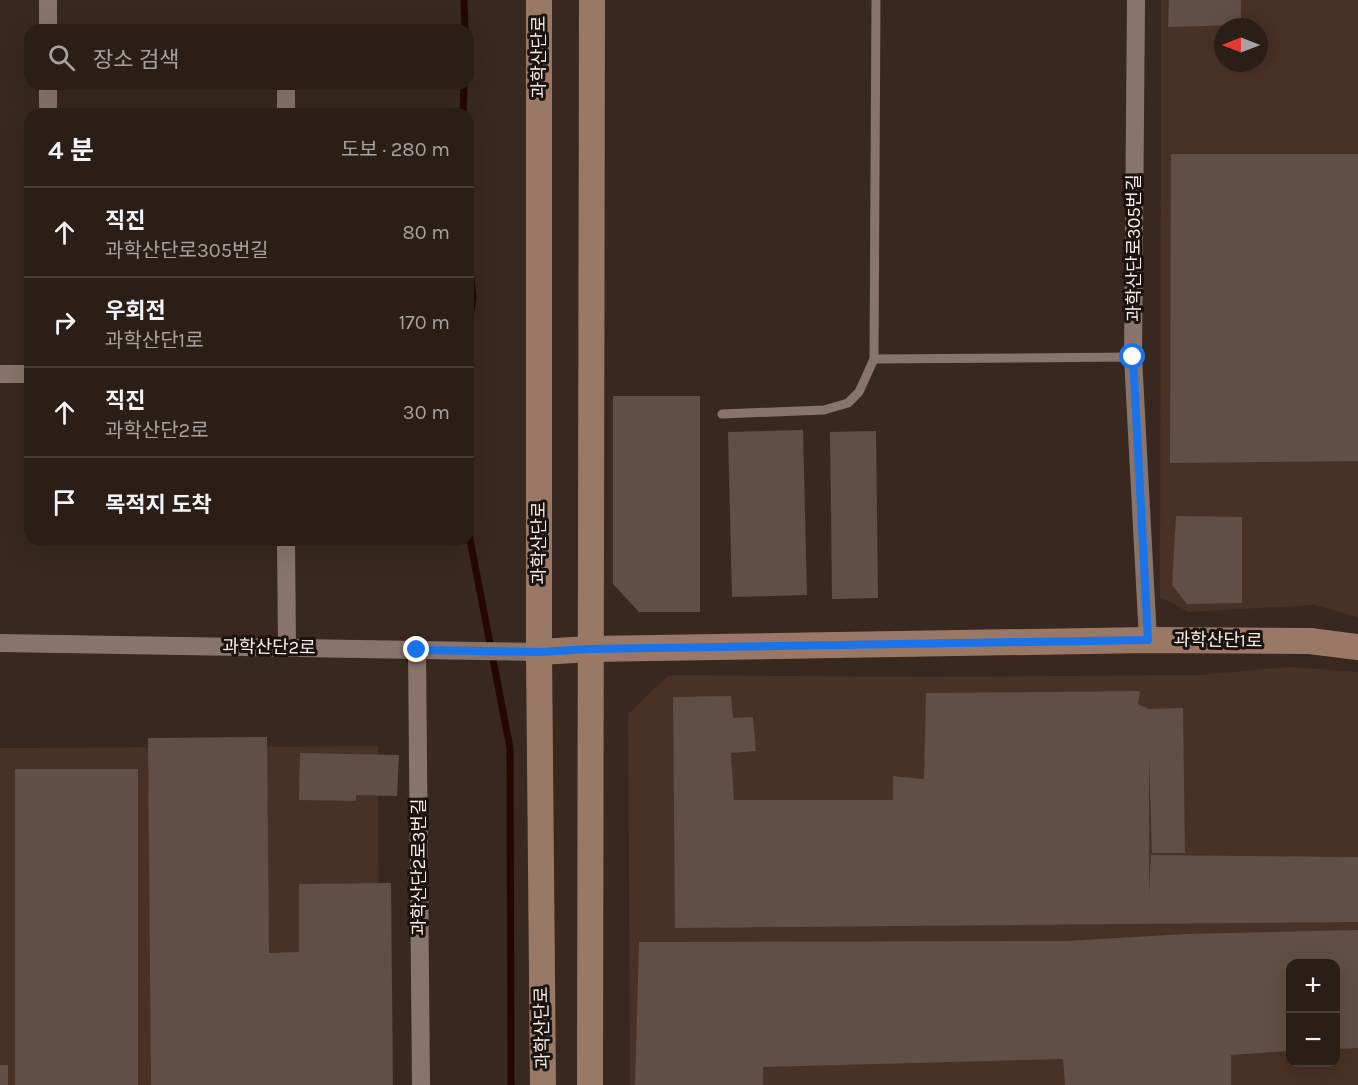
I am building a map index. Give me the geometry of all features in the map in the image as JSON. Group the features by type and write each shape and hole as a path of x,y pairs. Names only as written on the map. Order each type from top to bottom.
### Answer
{"main road":[{"name":"과학산단로","path":"539,0 539,652 543,1085"},
{"path":"590,1085 592,0"},
{"name":"과학산단1로","path":"539,652 591,649 1148,640 1310,641 1358,647"}],"street":[{"path":"48,0 48,24"},
{"name":"과학산단로305번길","path":"1136,0 1133,357 1148,640"},
{"path":"48,90 48,108"},
{"path":"286,90 286,108"},
{"path":"0,374 24,374"},
{"path":"286,546 287,647"},
{"name":"과학산단2로","path":"0,643 539,652"},
{"name":"과학산단2로3번길","path":"417,650 421,1085"}],"lane":[{"path":"723,414 824,410 848,403 860,392 874,359 876,0"},
{"path":"874,359 1133,357"}],"shaded area":[{"path":"1161,0 1358,0 1358,617 1314,605 1188,612 1160,597"},
{"path":"1290,667 1358,672 1358,1085 630,1085 628,714 669,675 931,677 1199,675"},
{"path":"378,746 379,1085 0,1085 0,748"}],"building":[{"path":"1169,0 1241,0 1241,18 1214,18 1214,26 1168,27"},
{"path":"1171,154 1358,154 1358,461 1170,463"},
{"path":"613,396 700,396 700,612 639,612 613,584"},
{"path":"803,430 807,595 732,597 728,432"},
{"path":"876,431 878,598 832,599 830,432"},
{"path":"1176,516 1242,517 1242,603 1187,604 1172,585"},
{"path":"1140,691 1138,704 1149,709 1183,708 1185,853 1152,853 1149,755 1149,894 1151,855 1358,857 1358,922 675,928 673,697 731,696 733,718 753,717 756,751 731,753 734,800 893,800 893,776 924,779 926,693"},
{"path":"267,737 269,953 299,952 299,884 391,883 393,1085 151,1085 148,738"},
{"path":"300,753 399,755 397,796 356,795 356,801 299,800"},
{"path":"15,769 138,769 138,1085 15,1085"},
{"path":"1358,930 1358,1048 1340,1049 1340,959 1286,959 1286,1051 1231,1055 1231,1085 1065,1085 1063,1059 763,1067 763,1085 635,1085 639,942 1065,941 1186,934"},
{"path":"0,1065 8,1065 8,1085 0,1085"}],"waterway":[{"path":"464,0 465,24"},
{"path":"463,108 464,90"},
{"path":"471,546 510,748 511,1085"}],"route":[{"path":"417,650 539,652 591,649 1148,640 1133,357"}]}
